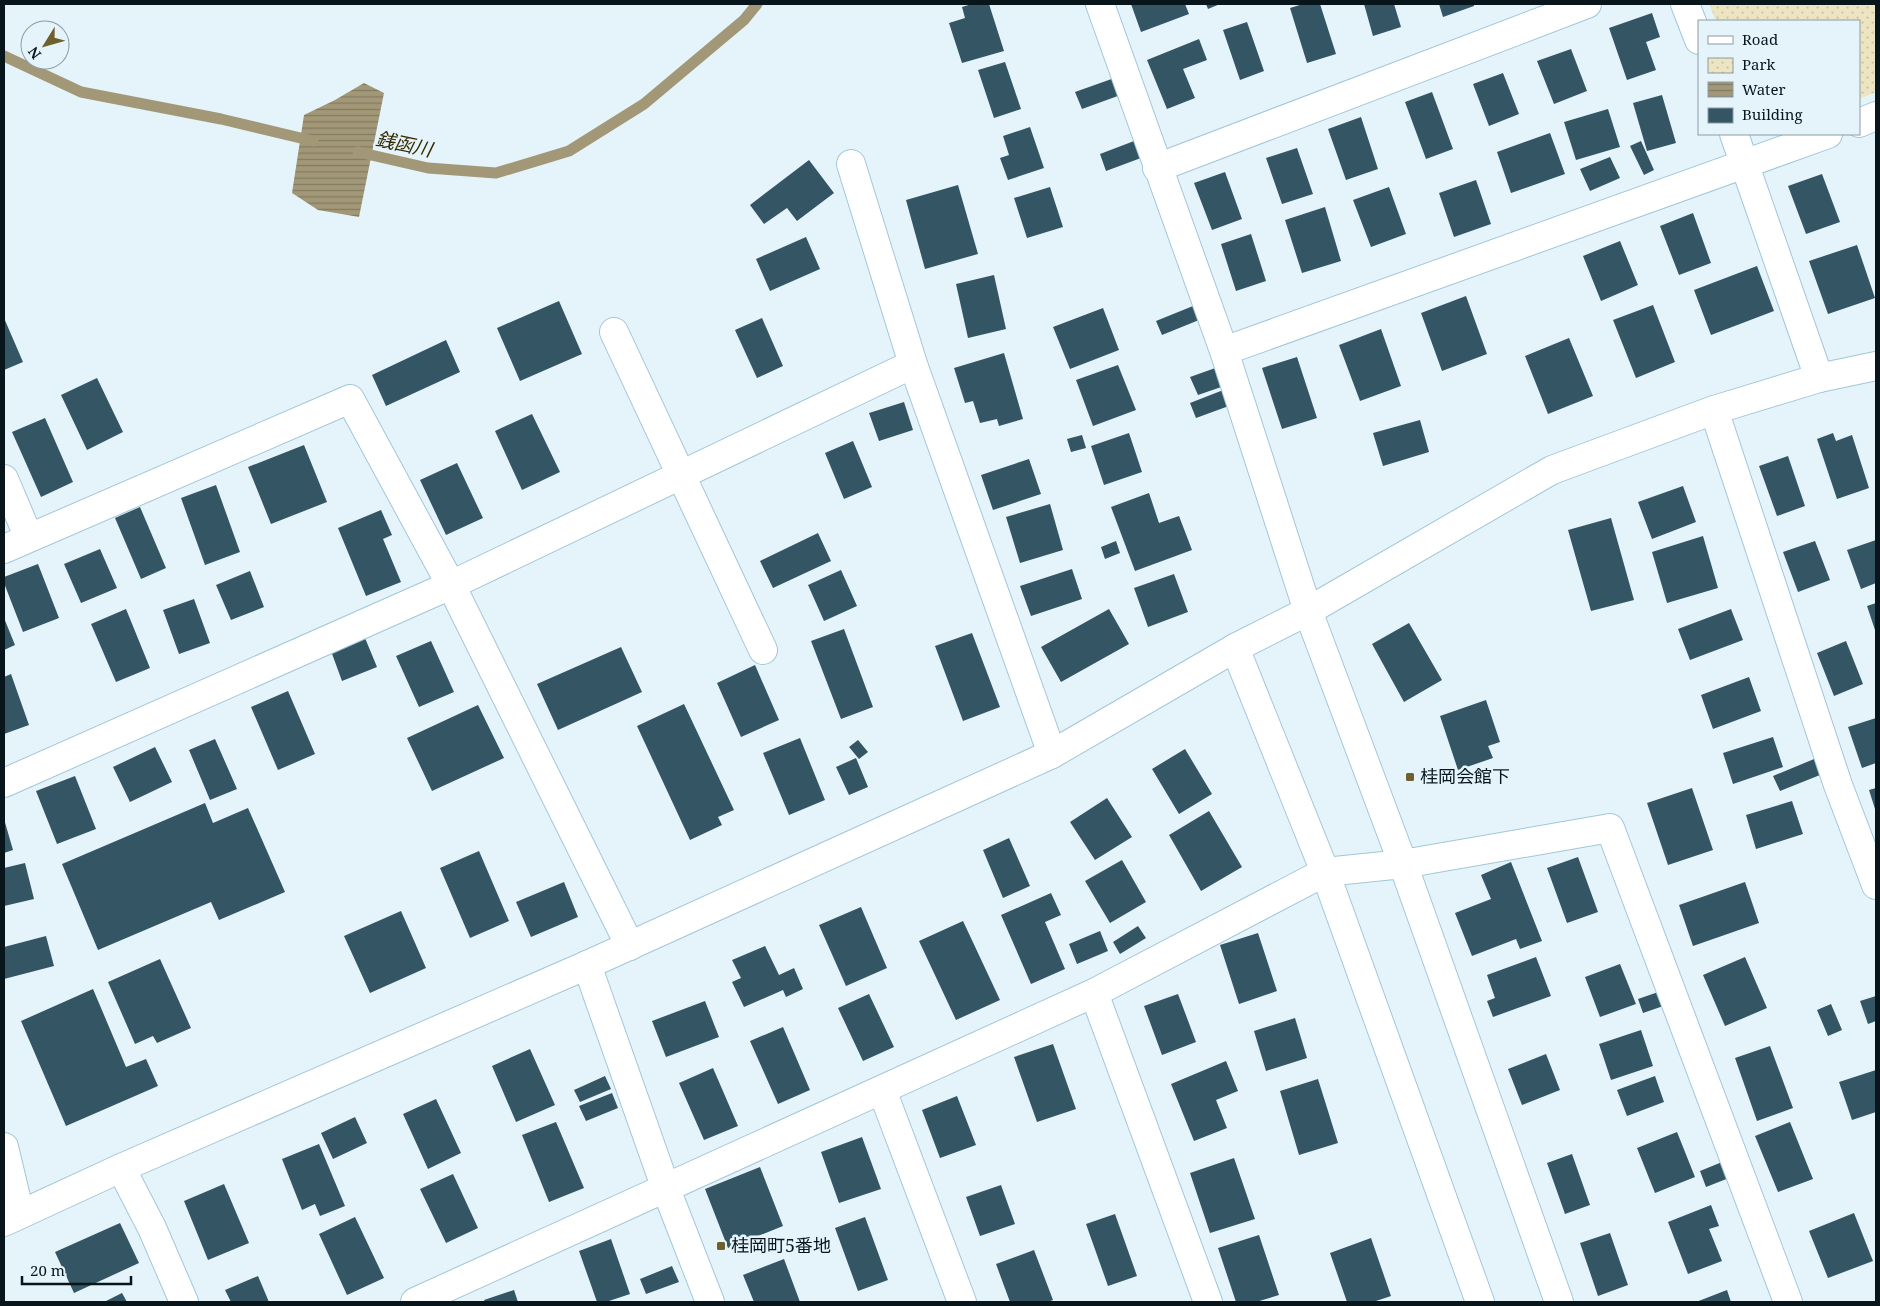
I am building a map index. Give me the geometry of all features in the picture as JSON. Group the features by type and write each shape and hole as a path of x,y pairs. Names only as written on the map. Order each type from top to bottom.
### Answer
{"street":[{"path":"1100,4 1157,168 1224,351 1308,611 1403,864 1559,1302"},
{"path":"1157,168 1587,4"},
{"path":"1685,4 1698,37"},
{"path":"1860,123 1876,116"},
{"path":"1734,135 1819,378"},
{"path":"1224,351 1825,135"},
{"path":"851,164 913,364 1052,754"},
{"path":"614,332 763,650"},
{"path":"4,783 451,585 913,364"},
{"path":"4,1147 12,1218 121,1168 630,946 1052,754 1235,648 1308,611 1552,470 1714,410 1819,378 1876,366"},
{"path":"4,549 350,399 451,585 630,946"},
{"path":"1714,410 1838,785 1876,886"},
{"path":"4,479 29,538"},
{"path":"1235,648 1325,872 1480,1302"},
{"path":"415,1302 444,1296 666,1189 1094,993 1325,872 1403,864 1610,828 1788,1302"},
{"path":"587,965 666,1189 710,1302"},
{"path":"1094,993 1208,1302"},
{"path":"882,1090 962,1302"},
{"path":"121,1168 152,1228 184,1302"}],"green space":[{"path":"1709,4 1876,4 1876,92 1860,99 1860,20 1716,20"}],"water":[{"path":"364,83 384,93 359,217 318,210 292,193 304,115"}],"building":[{"path":"972,4 989,4 1004,51 962,63 949,23 965,18 962,7"},
{"path":"1131,4 1185,4 1189,14 1141,32"},
{"path":"1206,4 1220,4 1208,9"},
{"path":"1303,4 1320,4 1336,54 1307,63 1290,8"},
{"path":"1364,4 1394,4 1401,27 1373,36"},
{"path":"1439,4 1474,4 1474,6 1443,17"},
{"path":"1652,13 1660,37 1646,42 1656,70 1627,80 1609,28"},
{"path":"1247,22 1264,71 1240,80 1223,30"},
{"path":"1199,39 1207,60 1183,69 1195,98 1167,109 1147,60"},
{"path":"1571,49 1587,91 1554,104 1537,61"},
{"path":"1005,62 1021,109 994,118 978,70"},
{"path":"1503,73 1519,114 1489,126 1473,84"},
{"path":"1120,76 1126,93 1082,109 1075,92"},
{"path":"1432,92 1453,149 1426,159 1405,102"},
{"path":"1662,95 1676,143 1647,151 1633,103"},
{"path":"1608,109 1620,147 1576,160 1564,122"},
{"path":"1361,117 1378,169 1346,180 1328,129"},
{"path":"1030,127 1044,168 1008,180 1000,158 1009,155 1003,136"},
{"path":"1550,133 1565,174 1511,193 1497,152"},
{"path":"1142,138 1149,155 1106,171 1100,154"},
{"path":"1641,141 1654,170 1644,175 1630,146"},
{"path":"1297,148 1313,194 1282,204 1266,158"},
{"path":"1610,157 1620,178 1590,191 1580,169"},
{"path":"809,160 834,193 797,221 787,208 764,224 750,205"},
{"path":"1225,172 1242,219 1212,230 1194,183"},
{"path":"1822,174 1840,222 1806,234 1788,186"},
{"path":"1476,180 1491,224 1454,237 1439,193"},
{"path":"958,185 978,254 925,269 906,200"},
{"path":"1050,187 1063,227 1027,238 1014,198"},
{"path":"1389,187 1406,234 1371,247 1353,200"},
{"path":"1325,207 1341,261 1302,273 1285,220"},
{"path":"1693,213 1711,263 1679,275 1660,226"},
{"path":"1251,234 1266,281 1236,291 1221,244"},
{"path":"806,237 820,269 770,291 756,259"},
{"path":"1620,241 1638,285 1601,301 1583,256"},
{"path":"1857,245 1875,298 1828,314 1809,261"},
{"path":"1757,266 1774,311 1711,335 1694,290"},
{"path":"994,275 1006,329 968,338 956,284"},
{"path":"1466,296 1487,354 1442,371 1421,313"},
{"path":"559,301 582,354 520,381 497,328"},
{"path":"1653,305 1675,362 1636,378 1613,320"},
{"path":"1193,306 1199,320 1162,335 1156,321"},
{"path":"1103,308 1119,350 1070,369 1053,327"},
{"path":"4,318 23,362 4,370"},
{"path":"762,318 783,366 757,378 735,330"},
{"path":"1381,329 1401,386 1360,401 1339,345"},
{"path":"1569,338 1593,396 1548,414 1525,356"},
{"path":"446,340 460,372 386,406 372,375"},
{"path":"1004,353 1023,419 999,426 997,419 980,423 973,401 965,403 954,368"},
{"path":"1297,357 1317,418 1282,429 1262,368"},
{"path":"1118,365 1136,410 1093,426 1076,380"},
{"path":"1221,366 1227,385 1198,395 1190,377"},
{"path":"97,378 123,432 87,450 61,395"},
{"path":"1231,387 1237,403 1196,418 1190,403"},
{"path":"904,402 913,430 879,441 869,413"},
{"path":"532,414 560,472 522,490 495,431"},
{"path":"45,418 73,482 41,497 12,432"},
{"path":"1420,420 1429,452 1383,466 1373,433"},
{"path":"1129,433 1142,472 1104,485 1091,446"},
{"path":"1833,433 1836,441 1852,435 1869,488 1837,499 1817,439"},
{"path":"1082,435 1086,448 1071,452 1067,439"},
{"path":"853,441 872,487 844,499 825,453"},
{"path":"304,445 327,502 271,524 248,467"},
{"path":"1788,456 1805,506 1777,516 1759,466"},
{"path":"1029,459 1041,494 993,510 981,475"},
{"path":"457,463 483,518 446,535 420,480"},
{"path":"216,485 240,552 205,565 181,498"},
{"path":"1683,486 1696,522 1652,539 1638,502"},
{"path":"1149,493 1159,523 1179,516 1192,550 1135,571 1111,507"},
{"path":"1050,504 1063,550 1020,563 1006,517"},
{"path":"140,507 166,568 141,579 115,518"},
{"path":"381,510 392,535 383,539 401,582 366,596 338,528"},
{"path":"1611,518 1634,600 1591,611 1568,530"},
{"path":"818,533 831,561 773,588 760,561"},
{"path":"1703,536 1718,588 1667,603 1652,552"},
{"path":"1876,540 1876,583 1861,589 1847,550"},
{"path":"1116,541 1120,553 1105,559 1101,547"},
{"path":"1815,541 1830,580 1798,592 1783,552"},
{"path":"100,549 117,588 81,603 64,564"},
{"path":"38,564 59,618 23,632 4,583 4,577"},
{"path":"1072,569 1082,599 1031,616 1020,586"},
{"path":"841,570 857,606 824,621 808,585"},
{"path":"250,571 264,607 231,620 216,585"},
{"path":"1174,574 1188,612 1148,627 1134,588"},
{"path":"194,599 210,643 179,654 163,610"},
{"path":"1876,603 1876,633 1867,606"},
{"path":"126,609 150,668 116,682 91,624"},
{"path":"1109,609 1129,644 1061,682 1041,647"},
{"path":"1731,609 1743,640 1690,660 1678,629"},
{"path":"4,618 15,645 4,650"},
{"path":"1409,623 1442,680 1404,702 1372,644"},
{"path":"844,629 873,707 841,719 811,641"},
{"path":"972,633 1000,707 963,721 935,646"},
{"path":"365,638 377,667 342,681 331,651"},
{"path":"431,641 454,692 419,707 396,656"},
{"path":"1846,641 1863,684 1834,696 1817,653"},
{"path":"621,647 642,692 558,730 537,684"},
{"path":"755,665 779,720 741,737 717,683"},
{"path":"11,674 29,725 4,734 4,677"},
{"path":"1749,677 1761,711 1713,729 1701,695"},
{"path":"288,691 315,754 278,770 251,707"},
{"path":"1486,700 1500,742 1488,746 1493,758 1458,770 1440,716"},
{"path":"684,704 734,810 718,817 722,825 690,840 637,726"},
{"path":"478,705 504,758 432,791 407,738"},
{"path":"1876,718 1876,763 1862,768 1848,727"},
{"path":"1773,737 1783,767 1733,784 1723,753"},
{"path":"800,738 825,800 789,815 763,753"},
{"path":"215,739 237,789 210,800 189,750"},
{"path":"858,740 868,752 859,759 849,747"},
{"path":"155,747 172,782 130,802 113,767"},
{"path":"1185,749 1212,794 1179,814 1152,769"},
{"path":"1819,757 1825,773 1780,791 1773,776"},
{"path":"856,758 868,787 849,795 836,767"},
{"path":"75,776 96,829 57,844 36,791"},
{"path":"1692,788 1713,850 1668,865 1647,803"},
{"path":"1876,788 1876,809 1875,809 1869,790"},
{"path":"1107,798 1132,837 1095,860 1070,822"},
{"path":"1792,801 1803,834 1756,849 1746,815"},
{"path":"205,803 213,823 248,808 285,892 219,920 211,902 98,950 62,864"},
{"path":"1209,811 1242,867 1201,891 1169,835"},
{"path":"4,819 13,850 4,853"},
{"path":"1009,838 1030,886 1003,898 983,850"},
{"path":"479,851 509,921 470,938 440,868"},
{"path":"1578,857 1598,912 1567,923 1547,868"},
{"path":"1122,860 1146,902 1110,923 1085,881"},
{"path":"1511,862 1542,941 1520,949 1516,939 1472,956 1455,913 1491,899 1481,875"},
{"path":"25,863 34,899 4,906 4,868"},
{"path":"564,882 578,917 531,937 516,902"},
{"path":"1745,882 1759,923 1693,946 1679,905"},
{"path":"1051,893 1061,915 1045,922 1065,969 1031,984 1001,915"},
{"path":"861,907 887,968 846,986 819,925"},
{"path":"401,911 426,968 370,993 344,936"},
{"path":"963,921 1000,1000 956,1020 919,941"},
{"path":"1138,926 1146,938 1120,954 1113,942"},
{"path":"1100,931 1108,951 1077,964 1069,944"},
{"path":"1258,933 1277,991 1239,1004 1220,945"},
{"path":"46,936 54,966 4,979 4,947"},
{"path":"765,946 779,975 794,968 803,989 786,997 783,990 744,1007 732,982 741,978 732,960"},
{"path":"1536,957 1551,996 1493,1017 1487,1001 1495,998 1487,975"},
{"path":"1745,957 1767,1008 1725,1026 1703,975"},
{"path":"160,959 191,1028 157,1043 153,1036 135,1044 108,982"},
{"path":"1620,964 1636,1004 1600,1017 1585,977"},
{"path":"93,989 126,1067 146,1059 158,1086 66,1126 21,1021"},
{"path":"1667,989 1672,1003 1643,1013 1638,999"},
{"path":"869,994 894,1047 863,1061 838,1008"},
{"path":"1178,994 1196,1042 1162,1055 1144,1006"},
{"path":"1876,996 1876,1021 1868,1024 1860,1001"},
{"path":"705,1001 719,1037 666,1057 652,1021"},
{"path":"1831,1004 1842,1030 1828,1036 1817,1010"},
{"path":"1295,1018 1307,1058 1266,1071 1254,1031"},
{"path":"783,1027 810,1090 778,1104 750,1041"},
{"path":"1641,1030 1653,1066 1611,1080 1599,1044"},
{"path":"1053,1044 1076,1109 1037,1122 1014,1057"},
{"path":"1770,1046 1793,1108 1757,1121 1735,1058"},
{"path":"530,1049 555,1105 516,1122 492,1066"},
{"path":"1546,1054 1560,1090 1522,1105 1508,1069"},
{"path":"1226,1061 1238,1091 1216,1100 1227,1128 1194,1141 1171,1084"},
{"path":"713,1068 738,1126 704,1140 679,1083"},
{"path":"1876,1070 1876,1112 1852,1120 1839,1082"},
{"path":"605,1076 611,1089 580,1102 574,1090"},
{"path":"1655,1076 1664,1102 1627,1116 1617,1090"},
{"path":"1318,1079 1338,1143 1299,1155 1280,1091"},
{"path":"612,1093 618,1108 586,1121 579,1106"},
{"path":"957,1096 976,1145 940,1158 922,1110"},
{"path":"436,1099 461,1153 428,1169 403,1114"},
{"path":"355,1117 367,1143 333,1159 321,1133"},
{"path":"556,1122 584,1188 549,1202 522,1135"},
{"path":"1790,1122 1813,1179 1778,1192 1755,1136"},
{"path":"1677,1132 1695,1177 1655,1193 1637,1148"},
{"path":"862,1137 881,1189 839,1203 821,1152"},
{"path":"319,1144 345,1206 320,1216 315,1204 302,1210 282,1159"},
{"path":"1572,1154 1590,1205 1565,1214 1547,1163"},
{"path":"1234,1158 1255,1219 1210,1233 1190,1173"},
{"path":"1727,1160 1734,1176 1706,1187 1700,1171"},
{"path":"760,1167 783,1226 728,1248 705,1189"},
{"path":"453,1174 478,1228 446,1243 420,1189"},
{"path":"224,1184 249,1243 208,1260 184,1201"},
{"path":"1001,1185 1015,1224 980,1236 966,1197"},
{"path":"1711,1205 1719,1226 1709,1229 1722,1261 1688,1274 1668,1222"},
{"path":"1854,1213 1873,1261 1828,1278 1809,1231"},
{"path":"1115,1214 1137,1276 1108,1286 1086,1224"},
{"path":"355,1217 384,1278 347,1295 319,1234"},
{"path":"865,1217 888,1280 858,1291 835,1228"},
{"path":"120,1223 139,1263 74,1293 55,1252"},
{"path":"1610,1233 1628,1285 1598,1296 1580,1243"},
{"path":"1259,1235 1279,1295 1256,1302 1236,1302 1218,1248"},
{"path":"1371,1238 1391,1296 1373,1302 1347,1302 1330,1253"},
{"path":"611,1239 630,1294 606,1302 597,1302 579,1251"},
{"path":"1034,1250 1053,1300 1048,1302 1010,1302 996,1264"},
{"path":"784,1259 800,1302 754,1302 743,1275"},
{"path":"672,1266 679,1282 646,1294 640,1279"},
{"path":"258,1276 269,1302 231,1302 225,1290"},
{"path":"514,1290 518,1302 485,1302 484,1300"},
{"path":"1727,1290 1731,1302 1696,1302"},
{"path":"122,1293 127,1302 104,1302"}],"waterway":[{"name":"銭函川","path":"358,152 428,168 496,173 569,151 644,104 744,20 757,4"},
{"name":"銭函川","path":"4,56 81,92 221,119 313,141"}],"place":[{"name":"桂岡会館下","path":"1410,777"},
{"name":"桂岡町5番地","path":"721,1246"}]}
